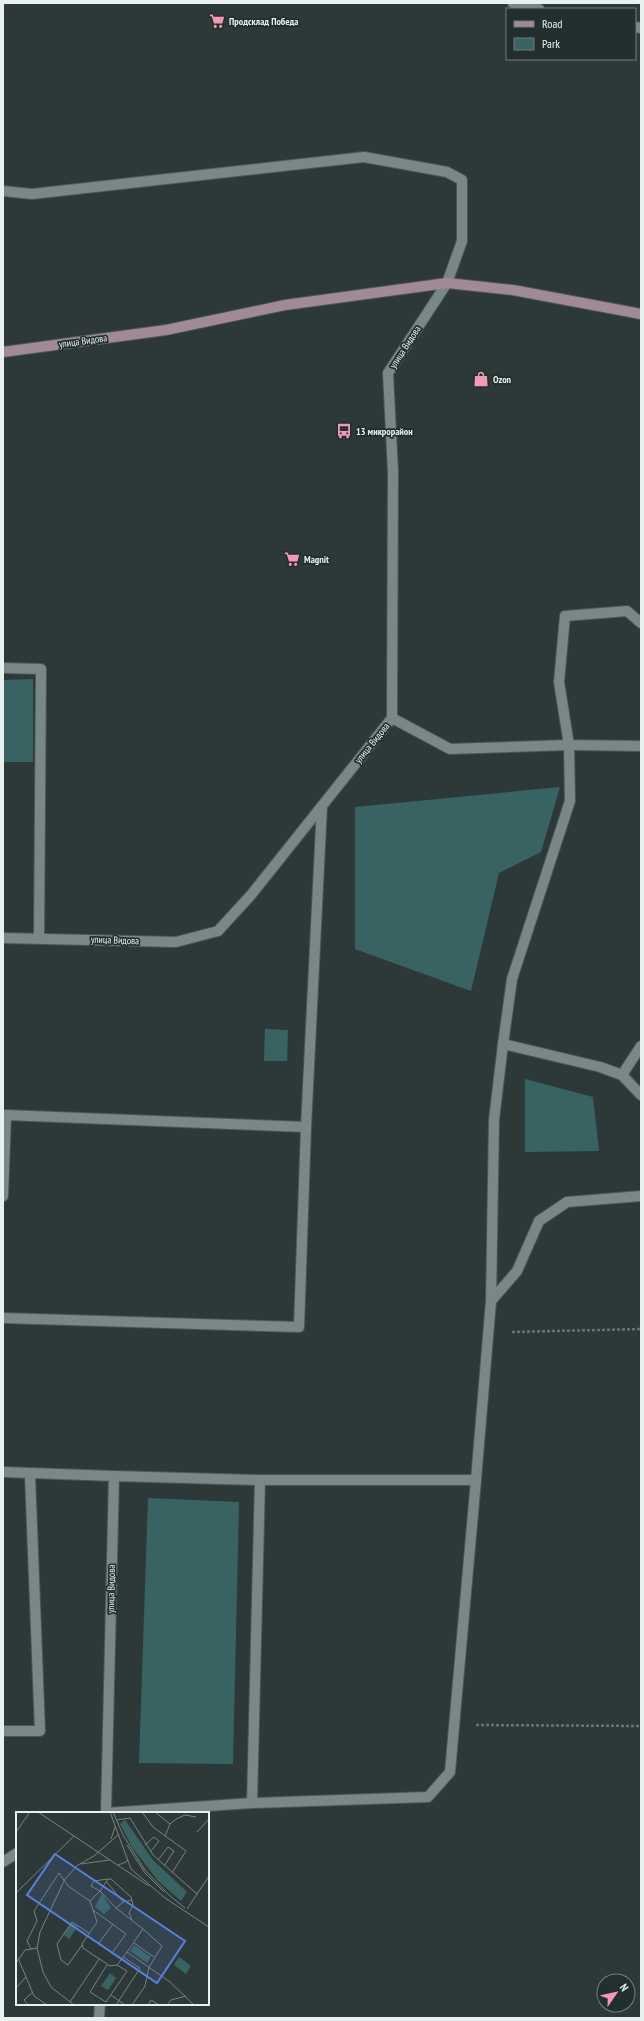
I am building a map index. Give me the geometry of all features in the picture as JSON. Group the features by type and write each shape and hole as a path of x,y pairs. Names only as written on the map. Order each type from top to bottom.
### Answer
{"street":[{"path":"513,3 535,8"},
{"path":"3,191 32,194 364,157 447,172 462,180 462,241 447,283"},
{"name":"улица Видова","path":"3,938 176,942 218,931 251,895 392,718 393,472 388,373 447,283"},
{"name":"улица Видова","path":"3,352 166,330 285,305 447,283 513,290 641,314"},
{"path":"121,1812 252,1803 428,1797 450,1772 491,1301 494,1120 503,1044 512,979 570,801 568,746 559,682 565,616 627,611 641,623"},
{"path":"3,668 41,669 39,938"},
{"path":"392,718 450,749 641,746"},
{"path":"3,1318 299,1326 306,1127 322,806"},
{"path":"503,1044 600,1067 622,1075 641,1095"},
{"path":"622,1075 641,1046"},
{"path":"3,1196 6,1115 306,1127"},
{"path":"491,1301 517,1271 539,1221 567,1202 641,1196"},
{"path":"3,1472 260,1480 476,1480"},
{"path":"3,1731 40,1731 30,1474"},
{"name":"улица Видова","path":"106,1812 114,1476"},
{"path":"252,1803 260,1480"},
{"path":"3,1862 16,1854"},
{"path":"99,2018 100,2005"}],"path":[{"path":"488,1333 641,1329"},
{"path":"454,1725 641,1726"}],"green space":[{"path":"33,679 33,762 3,762 3,680"},
{"path":"560,787 541,852 499,873 471,991 355,949 355,807"},
{"path":"265,1029 288,1030 287,1061 264,1061"},
{"path":"525,1079 593,1097 599,1151 525,1152"},
{"path":"148,1498 239,1502 233,1764 139,1763"}],"place":[{"name":"Продсклад Победа","path":"217,21"},
{"name":"Ozon","path":"481,379"},
{"name":"13 микрорайон","path":"344,431"},
{"name":"Magnit","path":"292,559"}]}
